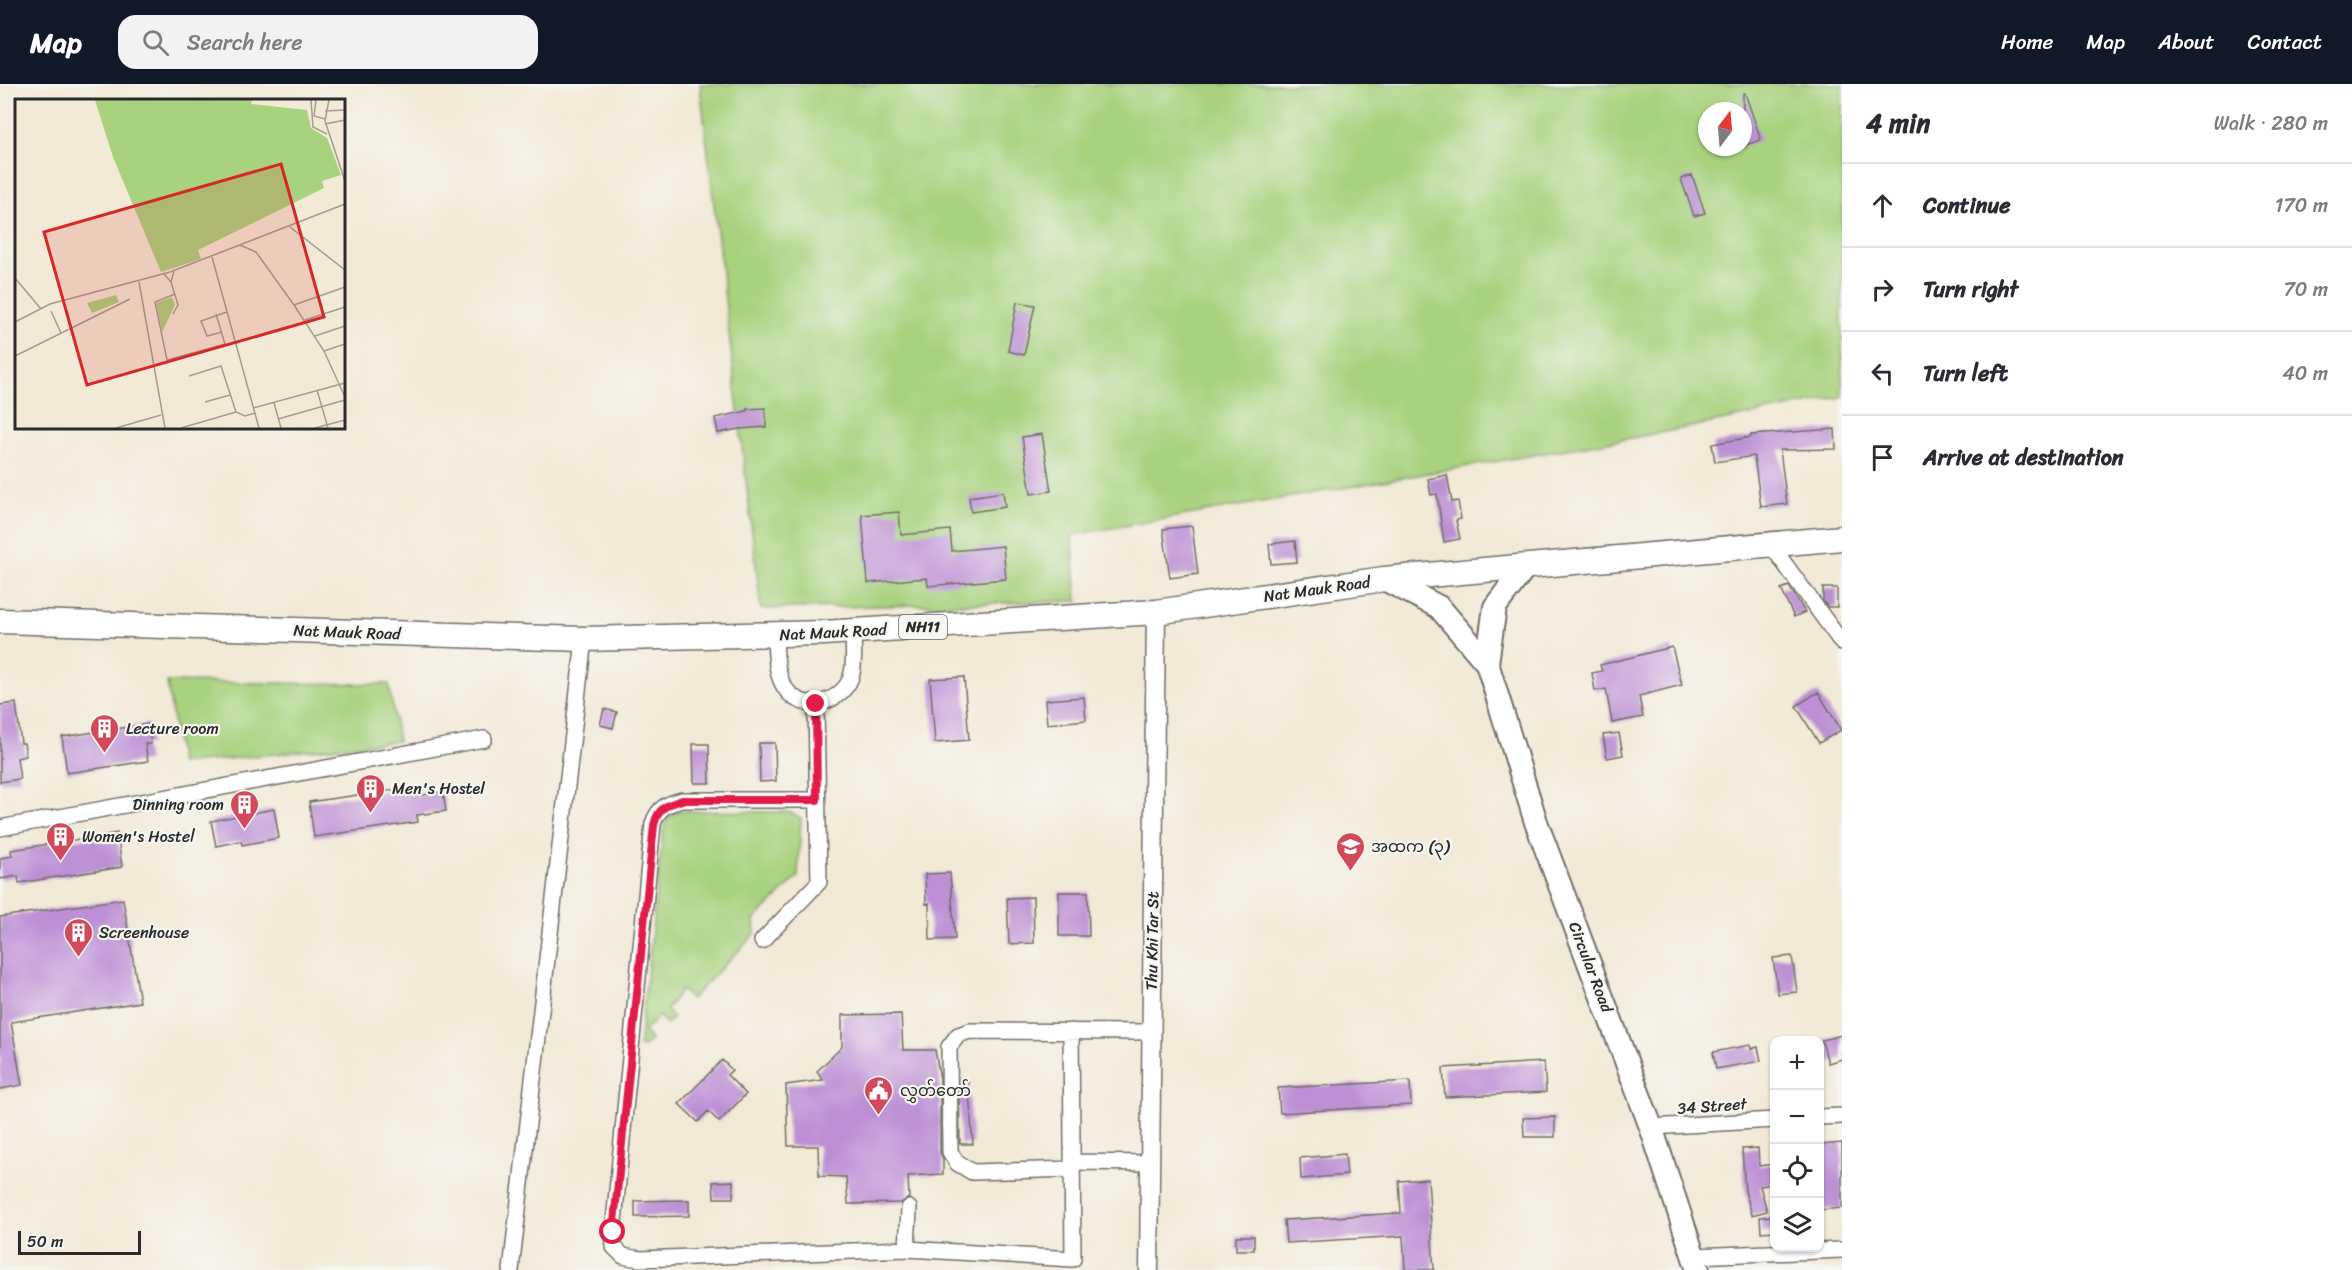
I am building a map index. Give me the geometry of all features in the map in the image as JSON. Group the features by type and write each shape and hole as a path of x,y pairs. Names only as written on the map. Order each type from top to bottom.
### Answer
{"highway":[{"name":"Nat Mauk Road","path":"0,621 584,639 853,632 1156,612 1384,579 1842,538"}],"main road":[{"path":"1487,663 1495,607 1525,567"},
{"path":"1384,579 1439,607 1487,663"},
{"name":"Circular Road","path":"1487,663 1536,822 1651,1128 1696,1263"}],"street":[{"path":"1771,545 1842,643"},
{"name":"Thu Khi Tar St","path":"1149,1270 1156,612"},
{"path":"775,635 778,672 786,690 799,700 816,704 832,700 846,689 853,672 853,632"},
{"path":"511,1270 584,639"},
{"path":"762,941 819,882 816,704"},
{"path":"0,828 484,739"},
{"path":"817,800 682,800 668,804 657,812 613,1232 614,1247 623,1256 640,1259 907,1249 1073,1259 1071,1030"},
{"path":"1150,1163 1072,1165 972,1172 957,1163 950,1152 949,1047 958,1035 970,1031 1151,1032"},
{"path":"1824,1117 1842,1116"},
{"name":"34 Street","path":"1651,1128 1770,1120"},
{"path":"907,1249 909,1208"},
{"path":"1696,1263 1842,1250"}],"green space":[{"path":"700,84 1842,84 1842,397 1665,432 1072,535 1077,601 761,609"},
{"path":"167,682 389,684 398,741 180,764"},
{"path":"679,811 789,812 801,818 798,877 754,920 755,934 691,999 681,990 666,1010 673,1017 667,1024 659,1016 644,1031 651,1040 644,1047 639,1046 664,826 669,817"}],"building":[{"path":"1743,93 1745,93 1748,102 1743,102"},
{"path":"1752,114 1761,140 1752,143"},
{"path":"1692,175 1705,213 1694,216 1681,179"},
{"path":"1017,302 1035,305 1024,355 1008,351"},
{"path":"765,408 766,427 718,433 715,418 747,411 747,409"},
{"path":"1835,429 1836,449 1780,450 1787,504 1761,507 1754,456 1715,462 1712,444 1751,437 1751,435"},
{"path":"1042,434 1051,491 1031,494 1022,437"},
{"path":"1447,475 1452,502 1458,501 1461,519 1456,520 1460,539 1444,542 1437,494 1431,495 1428,479"},
{"path":"1003,492 1005,507 971,512 969,497"},
{"path":"899,512 901,535 950,530 952,551 1003,546 1006,579 928,586 927,578 868,583 862,515"},
{"path":"1192,526 1198,574 1170,578 1163,529"},
{"path":"1295,541 1297,562 1271,564 1269,544"},
{"path":"1789,586 1805,612 1794,617 1781,589"},
{"path":"1823,588 1837,588 1837,607 1828,607 1823,601"},
{"path":"1672,647 1682,685 1639,696 1643,717 1612,723 1606,689 1595,691 1592,673 1602,671 1600,665"},
{"path":"964,677 969,740 935,743 930,679"},
{"path":"1818,692 1841,730 1819,743 1796,706"},
{"path":"1084,697 1086,720 1047,724 1045,700"},
{"path":"16,703 21,743 24,743 26,756 17,758 20,779 0,782 0,705"},
{"path":"604,709 617,712 613,728 600,725"},
{"name":"Lecture room","path":"148,724 151,744 145,744 148,761 67,773 62,737"},
{"path":"1619,733 1623,755 1607,758 1603,735"},
{"path":"759,743 775,743 776,781 760,782"},
{"path":"693,744 709,744 710,783 694,783"},
{"name":"Men's Hostel","path":"414,787 416,796 443,792 446,811 417,815 418,822 314,837 309,802"},
{"name":"Dinning room","path":"274,809 279,838 242,845 241,841 216,846 211,821"},
{"name":"Women's Hostel","path":"117,833 122,867 19,883 18,876 0,879 0,858 12,856 11,850"},
{"path":"950,873 955,939 930,940 925,874"},
{"path":"1059,892 1088,892 1089,936 1059,936"},
{"path":"1033,897 1034,943 1009,944 1007,898"},
{"name":"Screenhouse","path":"123,899 140,1002 11,1022 22,1085 0,1089 0,917"},
{"path":"1792,956 1797,992 1778,994 1773,958"},
{"name":"လွှတ်တော်","path":"901,1014 903,1050 935,1050 940,1079 940,1152 943,1159 943,1174 908,1176 909,1198 901,1203 848,1204 846,1177 819,1176 818,1146 788,1146 786,1085 823,1080 817,1071 842,1047 842,1015"},
{"path":"1842,1035 1842,1059 1828,1063 1824,1040"},
{"path":"1750,1045 1751,1049 1758,1047 1761,1061 1716,1069 1713,1052"},
{"path":"722,1060 732,1070 727,1075 746,1094 719,1122 708,1111 698,1122 679,1104"},
{"path":"1544,1062 1546,1092 1445,1097 1443,1068"},
{"path":"959,1080 968,1080 973,1144 960,1144"},
{"path":"1410,1081 1411,1105 1280,1113 1278,1088"},
{"path":"1555,1117 1555,1137 1524,1137 1523,1118"},
{"path":"1842,1143 1842,1208 1824,1210 1824,1145"},
{"path":"1758,1148 1759,1166 1770,1165 1770,1185 1760,1186 1767,1211 1752,1215 1745,1191 1742,1149"},
{"path":"1345,1154 1347,1175 1301,1179 1300,1158"},
{"path":"1428,1179 1434,1270 1405,1270 1403,1236 1286,1243 1284,1220 1401,1213 1399,1181"},
{"path":"733,1181 733,1198 714,1198 713,1182"},
{"path":"689,1200 689,1216 635,1217 635,1201"},
{"path":"1770,1216 1770,1231 1761,1232 1760,1217"},
{"path":"1236,1236 1254,1236 1254,1250 1236,1250"}],"place":[{"name":"Lecture room","path":"105,754"},
{"name":"Men's Hostel","path":"371,814"},
{"name":"Dinning room","path":"245,830"},
{"name":"Women's Hostel","path":"61,862"},
{"name":"အထက (၃)","path":"1350,872"},
{"name":"Screenhouse","path":"78,958"},
{"name":"လွှတ်တော်","path":"879,1116"}],"route":[{"path":"613,1232 657,812 668,804 682,800 817,800 816,704"}]}
